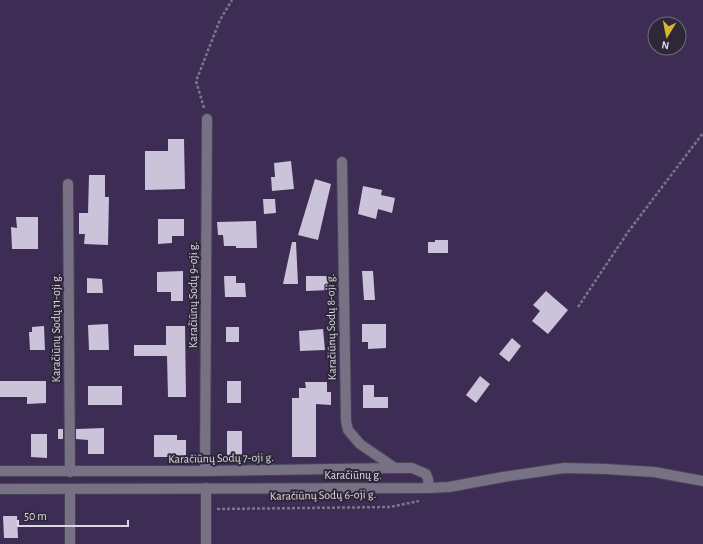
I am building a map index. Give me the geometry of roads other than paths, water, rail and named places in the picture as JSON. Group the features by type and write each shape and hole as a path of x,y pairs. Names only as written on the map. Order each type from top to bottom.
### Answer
{"street":[{"name":"Karačiūnų Sodų 9-oji g.","path":"205,471 207,119"},
{"name":"Karačiūnų Sodų 8-oji g.","path":"342,162 346,421 348,430 360,444 395,468"},
{"name":"Karačiūnų Sodų 11-oji g.","path":"68,184 70,472"},
{"name":"Karačiūnų Sodų 7-oji g.","path":"0,472 412,468 426,474 429,488"},
{"name":"Karačiūnų g.","path":"0,489 429,488 448,487 564,468 654,472 703,481"},
{"path":"206,488 206,544"},
{"path":"70,489 70,544"}]}
